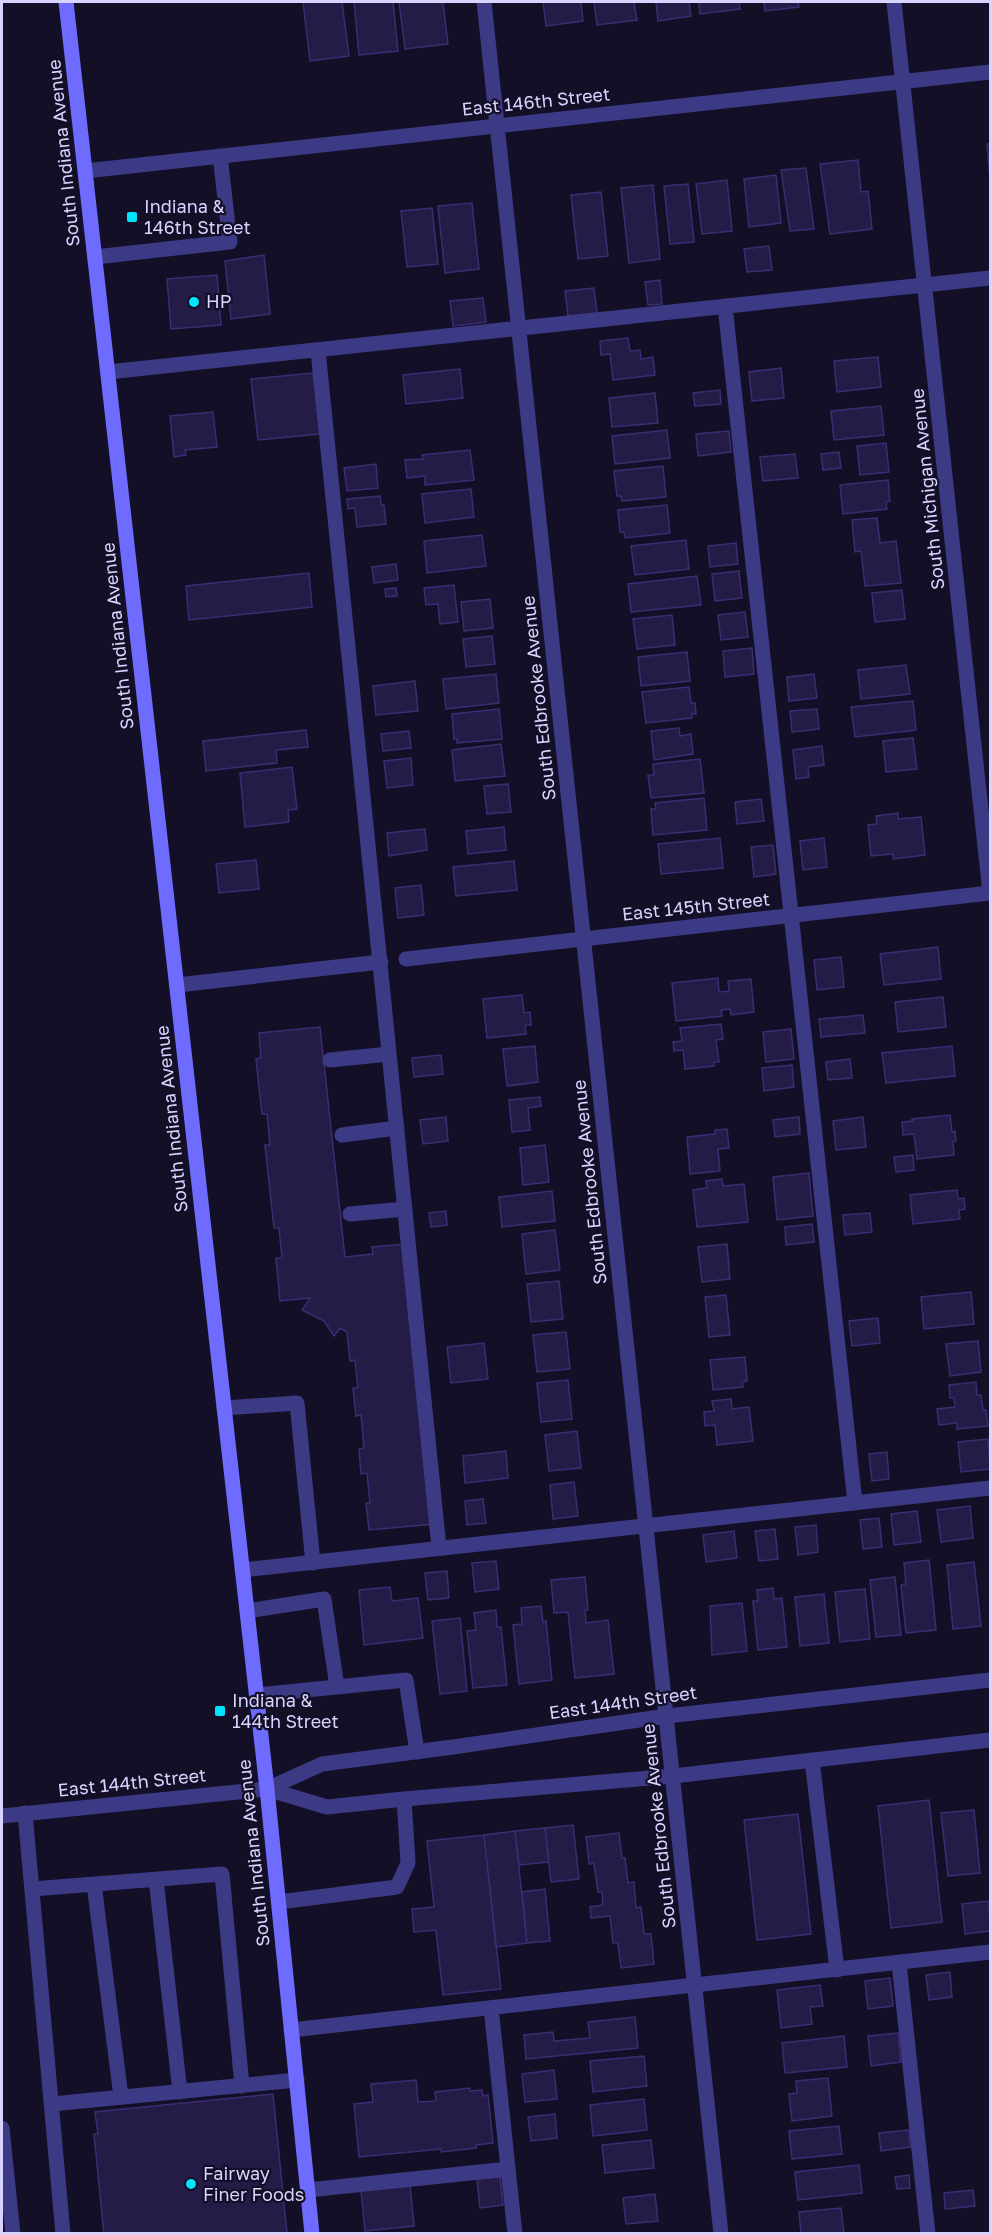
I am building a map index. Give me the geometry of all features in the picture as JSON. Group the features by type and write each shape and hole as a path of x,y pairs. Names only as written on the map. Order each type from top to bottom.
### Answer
{"main road":[{"name":"South Indiana Avenue","path":"66,2 267,1789 312,2234"}],"street":[{"name":"South Edbrooke Avenue","path":"484,2 721,2234"},
{"name":"South Michigan Avenue","path":"894,2 990,893"},
{"name":"East 146th Street","path":"86,171 990,72"},
{"path":"95,257 230,242 220,156"},
{"path":"108,372 990,279"},
{"path":"726,306 855,1503"},
{"path":"318,350 439,1548"},
{"name":"East 145th Street","path":"406,959 990,893"},
{"path":"177,985 381,962"},
{"path":"330,1060 390,1054"},
{"path":"342,1135 397,1128"},
{"path":"350,1214 405,1209"},
{"path":"224,1408 297,1403 313,1563"},
{"path":"242,1570 990,1488"},
{"path":"247,1611 324,1599 337,1687"},
{"path":"256,1695 406,1680 417,1752"},
{"name":"East 144th Street","path":"2,1816 267,1789 321,1764 666,1716 990,1680"},
{"name":"East 144th Street","path":"267,1789 327,1807 673,1776 990,1740"},
{"path":"812,1760 837,1970"},
{"path":"279,1902 397,1887 408,1863 404,1799"},
{"path":"25,1813 63,2234"},
{"path":"32,1889 222,1874 242,2086"},
{"path":"156,1879 180,2092"},
{"path":"94,1884 121,2097"},
{"path":"291,2030 990,1952"},
{"path":"899,1963 928,2234"},
{"path":"491,2008 515,2234"},
{"path":"52,2104 297,2080"},
{"path":"2,2128 13,2234"},
{"path":"308,2190 508,2169"}],"building":[{"path":"303,2 342,2 349,56 310,61"},
{"path":"354,2 393,2 398,51 359,55"},
{"path":"399,2 443,2 448,44 405,49"},
{"path":"543,2 581,2 583,21 546,26"},
{"path":"594,2 634,2 637,20 597,25"},
{"path":"656,2 689,2 691,16 658,21"},
{"path":"699,2 739,2 740,9 700,14"},
{"path":"764,2 798,2 799,7 765,11"},
{"path":"987,144 990,144 990,179"},
{"path":"858,160 861,192 868,191 872,229 830,234 820,164"},
{"path":"806,168 814,229 790,231 781,170"},
{"path":"776,175 781,223 749,227 744,179"},
{"path":"727,180 732,231 702,234 696,184"},
{"path":"688,184 694,242 670,244 664,186"},
{"path":"653,185 660,259 629,263 621,188"},
{"path":"601,192 608,256 578,259 571,195"},
{"path":"472,203 479,269 445,273 438,206"},
{"path":"432,208 438,264 407,267 401,211"},
{"path":"769,246 772,270 747,272 744,249"},
{"path":"264,255 270,314 231,319 225,261"},
{"name":"HP","path":"217,275 221,325 171,329 167,279"},
{"path":"660,280 662,304 648,305 645,282"},
{"path":"594,288 597,313 568,316 565,291"},
{"path":"483,298 486,322 453,326 450,301"},
{"path":"628,338 630,351 640,350 641,359 653,357 655,375 613,380 610,354 601,355 600,341"},
{"path":"878,357 881,387 837,392 834,361"},
{"path":"781,368 784,398 752,401 749,372"},
{"path":"460,369 463,398 406,404 403,375"},
{"path":"313,373 320,434 258,440 251,379"},
{"path":"720,390 721,404 695,406 693,393"},
{"path":"655,393 658,423 612,427 609,398"},
{"path":"881,406 884,435 834,440 831,411"},
{"path":"213,412 217,447 185,450 186,455 174,457 170,416"},
{"path":"667,430 670,458 615,464 612,436"},
{"path":"729,431 731,452 698,456 696,434"},
{"path":"886,443 889,472 860,475 857,446"},
{"path":"470,450 474,480 425,485 425,476 407,478 405,460 423,459 422,455"},
{"path":"839,452 841,468 823,470 821,454"},
{"path":"795,454 798,478 763,481 760,457"},
{"path":"376,464 378,488 347,491 344,468"},
{"path":"663,466 666,497 622,501 621,496 617,496 614,471"},
{"path":"888,480 890,501 886,502 887,509 843,514 840,485"},
{"path":"471,489 474,517 425,523 422,494"},
{"path":"380,496 381,505 384,505 386,524 357,527 355,508 348,509 347,499"},
{"path":"667,505 670,533 625,538 624,532 620,532 618,510"},
{"path":"877,518 880,543 896,541 901,583 865,586 861,551 855,552 852,520"},
{"path":"482,535 486,566 427,573 424,541"},
{"path":"686,540 689,569 635,575 631,546"},
{"path":"736,543 738,564 710,567 708,546"},
{"path":"396,564 398,580 374,583 372,567"},
{"path":"739,571 742,598 715,601 712,574"},
{"path":"309,573 312,607 189,620 186,586"},
{"path":"697,576 701,605 631,612 628,584"},
{"path":"454,585 458,622 440,624 438,604 426,605 424,588"},
{"path":"396,588 397,596 386,597 385,589"},
{"path":"902,590 905,619 875,622 872,593"},
{"path":"490,599 493,628 464,631 461,602"},
{"path":"745,612 748,637 721,640 718,615"},
{"path":"672,615 675,645 637,649 633,619"},
{"path":"492,636 495,664 466,667 463,639"},
{"path":"752,648 754,674 725,677 723,651"},
{"path":"687,652 690,681 641,686 638,657"},
{"path":"906,665 910,694 861,699 858,670"},
{"path":"496,674 499,703 446,709 443,679"},
{"path":"814,674 817,698 789,701 787,677"},
{"path":"415,681 418,711 376,715 373,686"},
{"path":"689,687 691,703 695,703 696,714 692,714 692,718 646,723 642,692"},
{"path":"913,701 916,730 855,737 851,707"},
{"path":"499,709 502,739 457,743 457,739 454,739 452,714"},
{"path":"817,709 819,729 792,732 790,711"},
{"path":"679,728 680,736 691,734 693,754 654,760 651,731"},
{"path":"306,730 308,747 276,750 277,763 206,771 203,741"},
{"path":"409,731 411,748 383,751 381,734"},
{"path":"913,738 917,769 886,772 883,741"},
{"path":"501,744 505,776 455,781 452,750"},
{"path":"822,746 824,765 808,767 809,777 796,779 793,750"},
{"path":"411,758 413,785 387,788 384,761"},
{"path":"700,759 704,793 651,798 648,775 654,775 653,764"},
{"path":"292,767 297,809 288,810 289,822 245,827 240,773"},
{"path":"508,784 511,812 487,814 484,786"},
{"path":"704,798 707,830 653,835 651,809 656,809 655,803"},
{"path":"761,799 764,821 737,824 735,802"},
{"path":"898,813 898,819 921,817 925,855 893,859 893,854 871,856 868,825 877,824 876,816"},
{"path":"504,827 506,850 468,854 466,831"},
{"path":"425,829 427,850 389,856 387,833"},
{"path":"720,838 723,868 661,874 658,844"},
{"path":"824,838 827,867 803,870 800,841"},
{"path":"773,845 776,874 754,877 751,847"},
{"path":"256,860 259,889 219,893 216,864"},
{"path":"514,861 517,890 456,896 453,867"},
{"path":"421,885 424,915 398,918 395,888"},
{"path":"938,947 941,979 884,985 880,954"},
{"path":"841,957 844,987 817,990 814,960"},
{"path":"718,978 719,992 729,991 728,981 751,979 754,1012 731,1015 730,1009 721,1010 722,1016 676,1021 672,983"},
{"path":"522,995 524,1013 530,1012 531,1025 525,1025 526,1034 487,1038 483,999"},
{"path":"943,997 946,1027 898,1032 895,1002"},
{"path":"863,1015 865,1033 821,1037 819,1019"},
{"path":"721,1024 723,1039 716,1040 719,1062 714,1062 714,1066 685,1069 683,1050 674,1051 673,1042 682,1041 680,1028"},
{"path":"320,1027 345,1257 373,1254 372,1247 405,1244 435,1524 369,1530 366,1503 370,1503 367,1473 361,1474 359,1449 364,1448 361,1415 356,1416 353,1388 358,1388 355,1360 350,1361 347,1332 340,1328 334,1336 324,1321 302,1310 310,1298 280,1301 276,1258 282,1258 279,1228 274,1228 265,1145 270,1145 267,1114 262,1114 256,1059 261,1058 259,1033"},
{"path":"791,1029 794,1059 766,1062 763,1032"},
{"path":"535,1046 538,1082 507,1086 503,1049"},
{"path":"952,1046 955,1076 886,1083 882,1053"},
{"path":"441,1055 443,1074 414,1077 412,1058"},
{"path":"850,1059 852,1078 828,1080 826,1062"},
{"path":"792,1065 794,1087 764,1091 762,1068"},
{"path":"540,1097 541,1106 528,1108 530,1130 512,1132 509,1100"},
{"path":"950,1115 952,1132 955,1131 956,1141 953,1141 954,1155 917,1159 914,1134 903,1135 902,1122"},
{"path":"446,1117 448,1141 423,1144 420,1120"},
{"path":"799,1117 800,1134 775,1137 773,1120"},
{"path":"863,1117 866,1147 836,1150 833,1121"},
{"path":"727,1129 729,1148 718,1149 720,1171 690,1174 687,1137 715,1134 715,1130"},
{"path":"545,1145 549,1182 523,1185 520,1148"},
{"path":"913,1155 914,1170 896,1172 894,1157"},
{"path":"809,1173 813,1216 777,1220 773,1177"},
{"path":"722,1179 723,1186 744,1184 748,1222 697,1227 693,1190 707,1188 706,1181"},
{"path":"957,1190 958,1199 964,1198 965,1209 959,1210 960,1219 913,1224 910,1195"},
{"path":"552,1191 555,1221 502,1227 499,1197"},
{"path":"446,1211 447,1225 431,1227 429,1213"},
{"path":"870,1213 872,1232 845,1235 843,1215"},
{"path":"812,1224 814,1242 786,1245 785,1227"},
{"path":"555,1230 560,1270 526,1274 522,1234"},
{"path":"727,1244 730,1279 702,1282 698,1247"},
{"path":"559,1281 563,1319 531,1322 527,1284"},
{"path":"971,1292 974,1324 924,1329 921,1297"},
{"path":"726,1295 730,1335 709,1337 705,1297"},
{"path":"878,1318 880,1343 852,1346 849,1321"},
{"path":"566,1332 570,1369 537,1372 533,1335"},
{"path":"978,1341 981,1372 950,1376 946,1344"},
{"path":"484,1343 488,1379 451,1383 447,1347"},
{"path":"745,1357 747,1381 742,1382 743,1387 713,1390 710,1360"},
{"path":"568,1380 572,1419 541,1422 537,1383"},
{"path":"976,1382 977,1395 981,1395 988,1426 957,1429 957,1423 939,1425 937,1409 955,1407 954,1398 950,1398 949,1385"},
{"path":"731,1399 732,1409 749,1407 753,1441 717,1445 715,1425 705,1426 704,1412 714,1411 712,1401"},
{"path":"577,1431 581,1468 549,1471 545,1435"},
{"path":"988,1439 990,1469 961,1472 958,1442"},
{"path":"506,1451 508,1478 465,1483 463,1456"},
{"path":"887,1452 889,1479 872,1481 869,1454"},
{"path":"574,1482 578,1516 553,1519 550,1485"},
{"path":"483,1499 486,1523 467,1525 465,1501"},
{"path":"970,1506 973,1538 941,1542 937,1510"},
{"path":"917,1511 921,1542 894,1545 891,1514"},
{"path":"879,1518 882,1547 863,1549 860,1520"},
{"path":"816,1525 818,1552 798,1555 795,1527"},
{"path":"775,1529 778,1559 759,1561 755,1531"},
{"path":"734,1531 737,1558 706,1562 703,1535"},
{"path":"929,1560 936,1630 906,1633 901,1585 906,1584 904,1563"},
{"path":"496,1561 499,1589 475,1592 472,1563"},
{"path":"974,1562 981,1626 953,1629 947,1565"},
{"path":"447,1571 449,1598 428,1600 425,1573"},
{"path":"585,1577 588,1610 585,1610 586,1623 608,1620 614,1674 575,1678 568,1612 554,1613 551,1580"},
{"path":"895,1577 901,1635 876,1637 870,1580"},
{"path":"390,1587 392,1601 418,1598 423,1638 364,1645 359,1590"},
{"path":"773,1588 774,1599 782,1598 787,1647 758,1650 753,1601 758,1601 757,1590"},
{"path":"865,1589 870,1639 840,1642 835,1592"},
{"path":"824,1594 829,1643 800,1646 795,1597"},
{"path":"742,1603 747,1651 712,1655 710,1606"},
{"path":"541,1606 543,1622 546,1621 552,1680 519,1684 513,1625 522,1624 521,1608"},
{"path":"496,1610 497,1627 501,1627 507,1685 473,1688 467,1631 476,1630 474,1613"},
{"path":"460,1618 467,1691 440,1694 432,1621"},
{"path":"929,1800 942,1922 891,1928 878,1806"},
{"path":"974,1810 980,1873 948,1876 941,1813"},
{"path":"798,1814 811,1934 757,1940 744,1820"},
{"path":"573,1825 579,1879 551,1882 545,1828"},
{"path":"545,1828 549,1862 519,1865 515,1831"},
{"path":"515,1831 527,1943 496,1947 484,1835"},
{"path":"619,1833 628,1883 634,1882 636,1908 641,1907 644,1934 651,1934 654,1964 621,1968 618,1943 613,1943 610,1916 591,1918 590,1907 603,1905 602,1892 598,1892 594,1863 589,1864 586,1837"},
{"path":"484,1835 501,1989 443,1995 436,1930 414,1932 412,1909 434,1907 427,1841"},
{"path":"545,1889 550,1941 527,1943 522,1892"},
{"path":"989,1901 990,1931 965,1934 962,1904"},
{"path":"950,1972 952,1997 929,2000 926,1975"},
{"path":"890,1978 893,2006 868,2009 865,1981"},
{"path":"820,1985 823,2006 810,2007 812,2024 781,2028 777,1990"},
{"path":"635,2017 638,2048 526,2059 524,2035 553,2032 554,2041 590,2038 588,2022"},
{"path":"898,2033 901,2062 871,2066 868,2036"},
{"path":"844,2036 847,2067 785,2073 782,2043"},
{"path":"644,2056 647,2086 593,2092 590,2061"},
{"path":"554,2070 557,2099 525,2102 522,2074"},
{"path":"828,2078 832,2116 792,2121 789,2094 797,2093 796,2081"},
{"path":"416,2080 418,2102 436,2101 435,2092 470,2088 470,2091 482,2090 483,2096 488,2095 493,2143 476,2145 476,2148 441,2152 441,2149 359,2157 354,2104 373,2102 371,2084"},
{"name":"Fairway Finer Foods","path":"273,2094 287,2234 104,2234 94,2134 98,2134 95,2112"},
{"path":"644,2099 647,2130 593,2136 590,2105"},
{"path":"555,2114 557,2138 531,2141 528,2117"},
{"path":"839,2126 842,2154 792,2159 789,2131"},
{"path":"909,2130 910,2147 881,2151 879,2133"},
{"path":"651,2140 654,2168 605,2173 602,2145"},
{"path":"859,2165 862,2193 798,2200 795,2172"},
{"path":"909,2175 910,2188 897,2189 895,2177"},
{"path":"500,2177 503,2205 480,2208 477,2179"},
{"path":"410,2185 414,2226 365,2231 361,2190"},
{"path":"973,2190 975,2206 945,2209 944,2193"},
{"path":"655,2194 658,2221 626,2224 623,2198"},
{"path":"841,2208 844,2234 801,2234 799,2212"}],"place":[{"name":"Indiana & 146th Street","path":"132,217"},
{"name":"HP","path":"194,302"},
{"name":"Indiana & 144th Street","path":"220,1711"},
{"name":"Fairway Finer Foods","path":"191,2184"}]}
